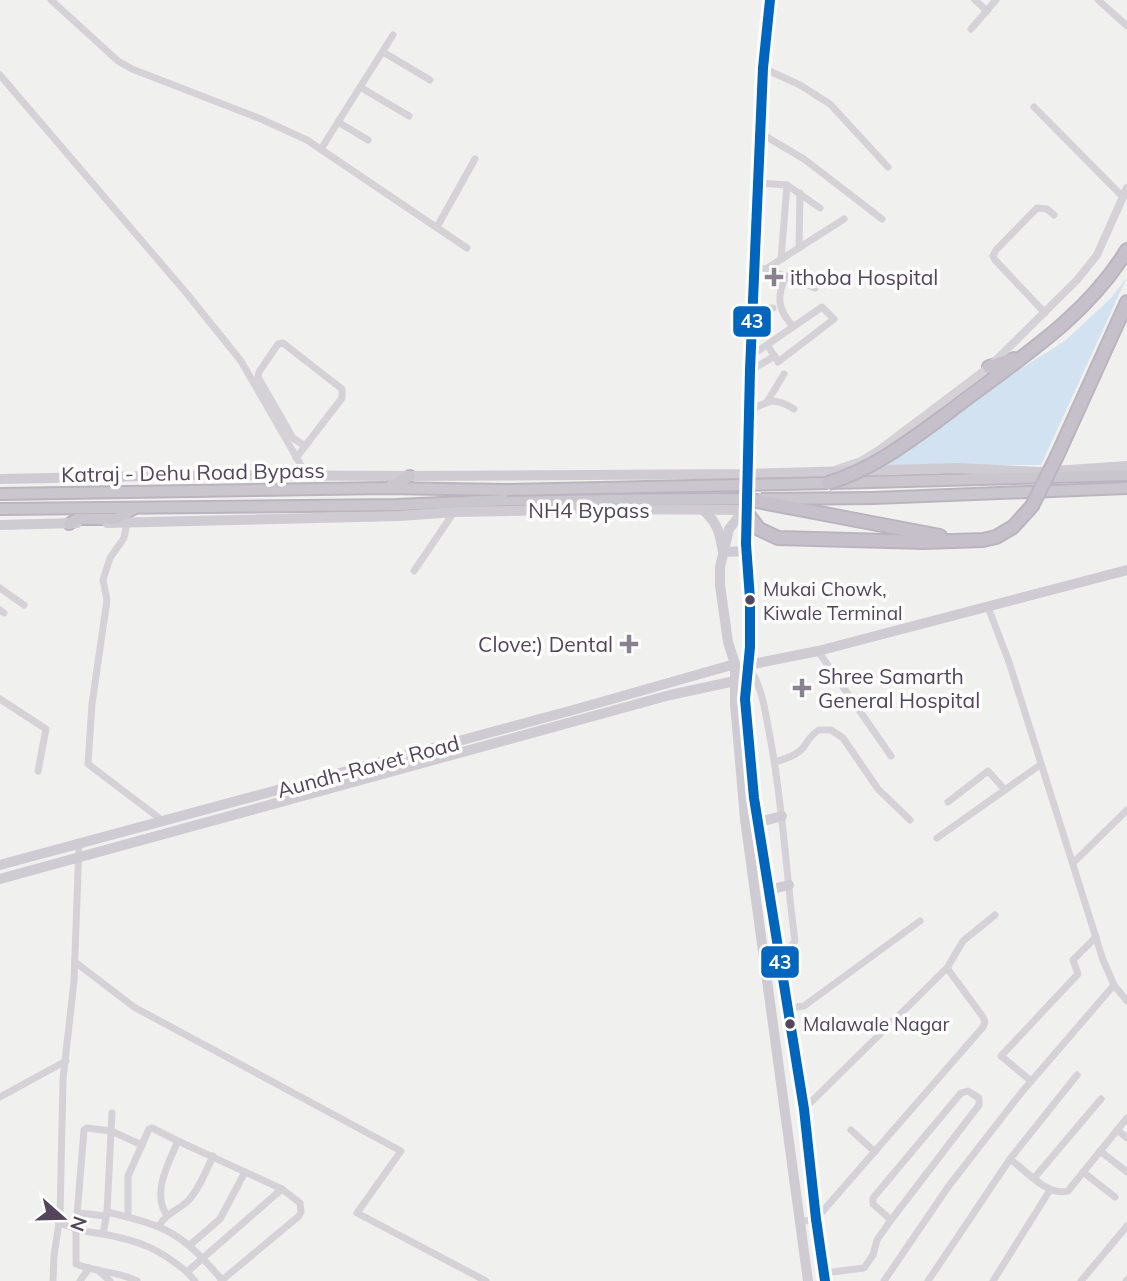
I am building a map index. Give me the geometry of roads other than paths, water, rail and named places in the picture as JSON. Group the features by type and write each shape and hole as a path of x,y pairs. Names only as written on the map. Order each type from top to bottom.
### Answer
{"highway":[{"path":"508,495 829,477 861,471 885,458 945,415 1059,329 1103,285 1127,250"},
{"path":"747,507 759,529 778,538 923,542 990,538 1002,534 1018,523 1032,506 1127,302"},
{"path":"989,367 1024,356"},
{"path":"829,477 873,483 1042,475 1127,475"},
{"path":"386,488 410,476"},
{"name":"Katraj - Dehu Road Bypass","path":"0,494 386,488 508,495"},
{"path":"747,507 874,498 1127,488"},
{"path":"508,495 747,507 856,520 968,540"},
{"name":"Katraj - Dehu Road Bypass","path":"0,509 404,505 427,510 508,495"},
{"path":"69,524 77,519 116,519 137,507"}],"main road":[{"path":"770,0 763,68 750,370 747,507 750,599 745,699 751,776 804,1109 824,1277"},
{"path":"0,479 306,474 748,474 829,477 958,468 1042,475 1127,466"},
{"path":"747,507 729,528 723,552 720,585 728,642 735,664 745,819 808,1281"},
{"name":"NH4 Bypass","path":"0,525 427,510 704,511 747,507"},
{"path":"704,511 713,519 719,530 723,552"},
{"path":"723,552 747,551"},
{"path":"748,665 818,651 1127,570"},
{"name":"Aundh-Ravet Road","path":"0,865 564,713 735,664"},
{"name":"Aundh-Ravet Road","path":"0,879 670,695 735,681"},
{"path":"759,822 782,816"},
{"path":"768,890 789,885"}],"street":[{"path":"51,0 118,61 132,69 270,122 307,140 467,248"},
{"path":"975,0 987,11"},
{"path":"971,29 996,0"},
{"path":"1098,0 1127,26"},
{"path":"321,149 393,35"},
{"path":"383,52 430,80"},
{"path":"763,68 800,85 830,104 888,167"},
{"path":"0,75 241,361 306,474"},
{"path":"360,87 409,116"},
{"path":"829,477 879,450 989,367 1045,313 1097,255 1125,192 1034,107"},
{"path":"338,122 368,140"},
{"path":"760,133 804,159 882,219"},
{"path":"437,227 475,159"},
{"path":"758,183 787,185 820,208"},
{"path":"781,259 787,185"},
{"path":"799,248 800,193"},
{"path":"1045,313 993,256 1037,208 1046,209 1054,215"},
{"path":"766,269 844,219"},
{"path":"755,268 766,269 815,288"},
{"path":"786,276 778,302 782,313 791,324"},
{"path":"751,355 822,307 834,319 778,362 768,346"},
{"path":"753,308 773,308"},
{"path":"296,458 342,398 343,393 342,389 284,343 278,344 258,377 293,438 305,446"},
{"path":"750,370 775,356"},
{"path":"767,402 784,374"},
{"path":"751,410 778,400 794,409"},
{"path":"414,571 455,512"},
{"path":"127,522 124,538 110,558 103,580 107,600 92,704 88,764 163,821"},
{"path":"0,588 24,605"},
{"path":"988,607 1009,662 1097,937 1114,985 1127,1001"},
{"path":"818,651 891,757"},
{"path":"748,665 760,687 775,762 796,941 780,962"},
{"path":"0,699 46,729 38,771"},
{"path":"775,762 795,755 802,749 808,737 820,730 836,732 844,738 878,789 910,820"},
{"path":"937,838 1041,765"},
{"path":"948,802 988,771 1005,790"},
{"path":"1073,863 1127,810"},
{"path":"53,1281 59,1219 66,1061 75,962 79,844"},
{"path":"804,1109 947,968 963,941 995,915"},
{"path":"789,1008 804,1006 920,921"},
{"path":"1031,1081 1001,1056 1077,974 1073,960 1097,937"},
{"path":"75,962 134,1007 401,1151 357,1213 486,1281"},
{"path":"799,1222 816,1219 983,1027 985,1022 982,1017 947,968"},
{"path":"884,1281 948,1187 1031,1081 1114,985"},
{"path":"0,1097 66,1061"},
{"path":"928,1281 1010,1159 1077,1075"},
{"path":"824,1277 864,1268 873,1255 877,1240 979,1105 979,1098 968,1091 961,1093 873,1198 873,1204 891,1220"},
{"path":"1035,1177 1101,1099"},
{"path":"103,1234 112,1113"},
{"path":"1010,1159 1050,1190 1059,1193 1068,1191 1127,1118"},
{"path":"137,1281 115,1271 78,1265 75,1261 84,1130 87,1128 111,1131 142,1145"},
{"path":"59,1219 77,1220 106,1214 159,1226 190,1245 222,1281 299,1216 302,1207 282,1189 151,1128 127,1180 128,1217"},
{"path":"850,1130 875,1152"},
{"path":"1117,1130 1127,1138"},
{"path":"166,1214 161,1207 160,1193 178,1141"},
{"path":"1100,1151 1127,1172"},
{"path":"159,1226 166,1214 183,1205 194,1194 213,1156"},
{"path":"190,1245 220,1219 245,1172"},
{"path":"1083,1172 1115,1197"},
{"path":"187,1272 282,1189"},
{"path":"993,1281 1050,1190"},
{"path":"77,1220 83,1231 132,1239 151,1246 168,1256 195,1281"},
{"path":"1081,1281 1127,1226"},
{"path":"80,1281 89,1268"},
{"path":"98,1270 110,1281"}],"place":[{"name":"ithoba Hospital","path":"774,277"},
{"name":"Mukai Chowk, Kiwale Terminal","path":"750,600"},
{"name":"Clove:) Dental","path":"629,644"},
{"name":"Shree Samarth General Hospital","path":"802,688"},
{"name":"Malawale Nagar","path":"790,1024"}]}
